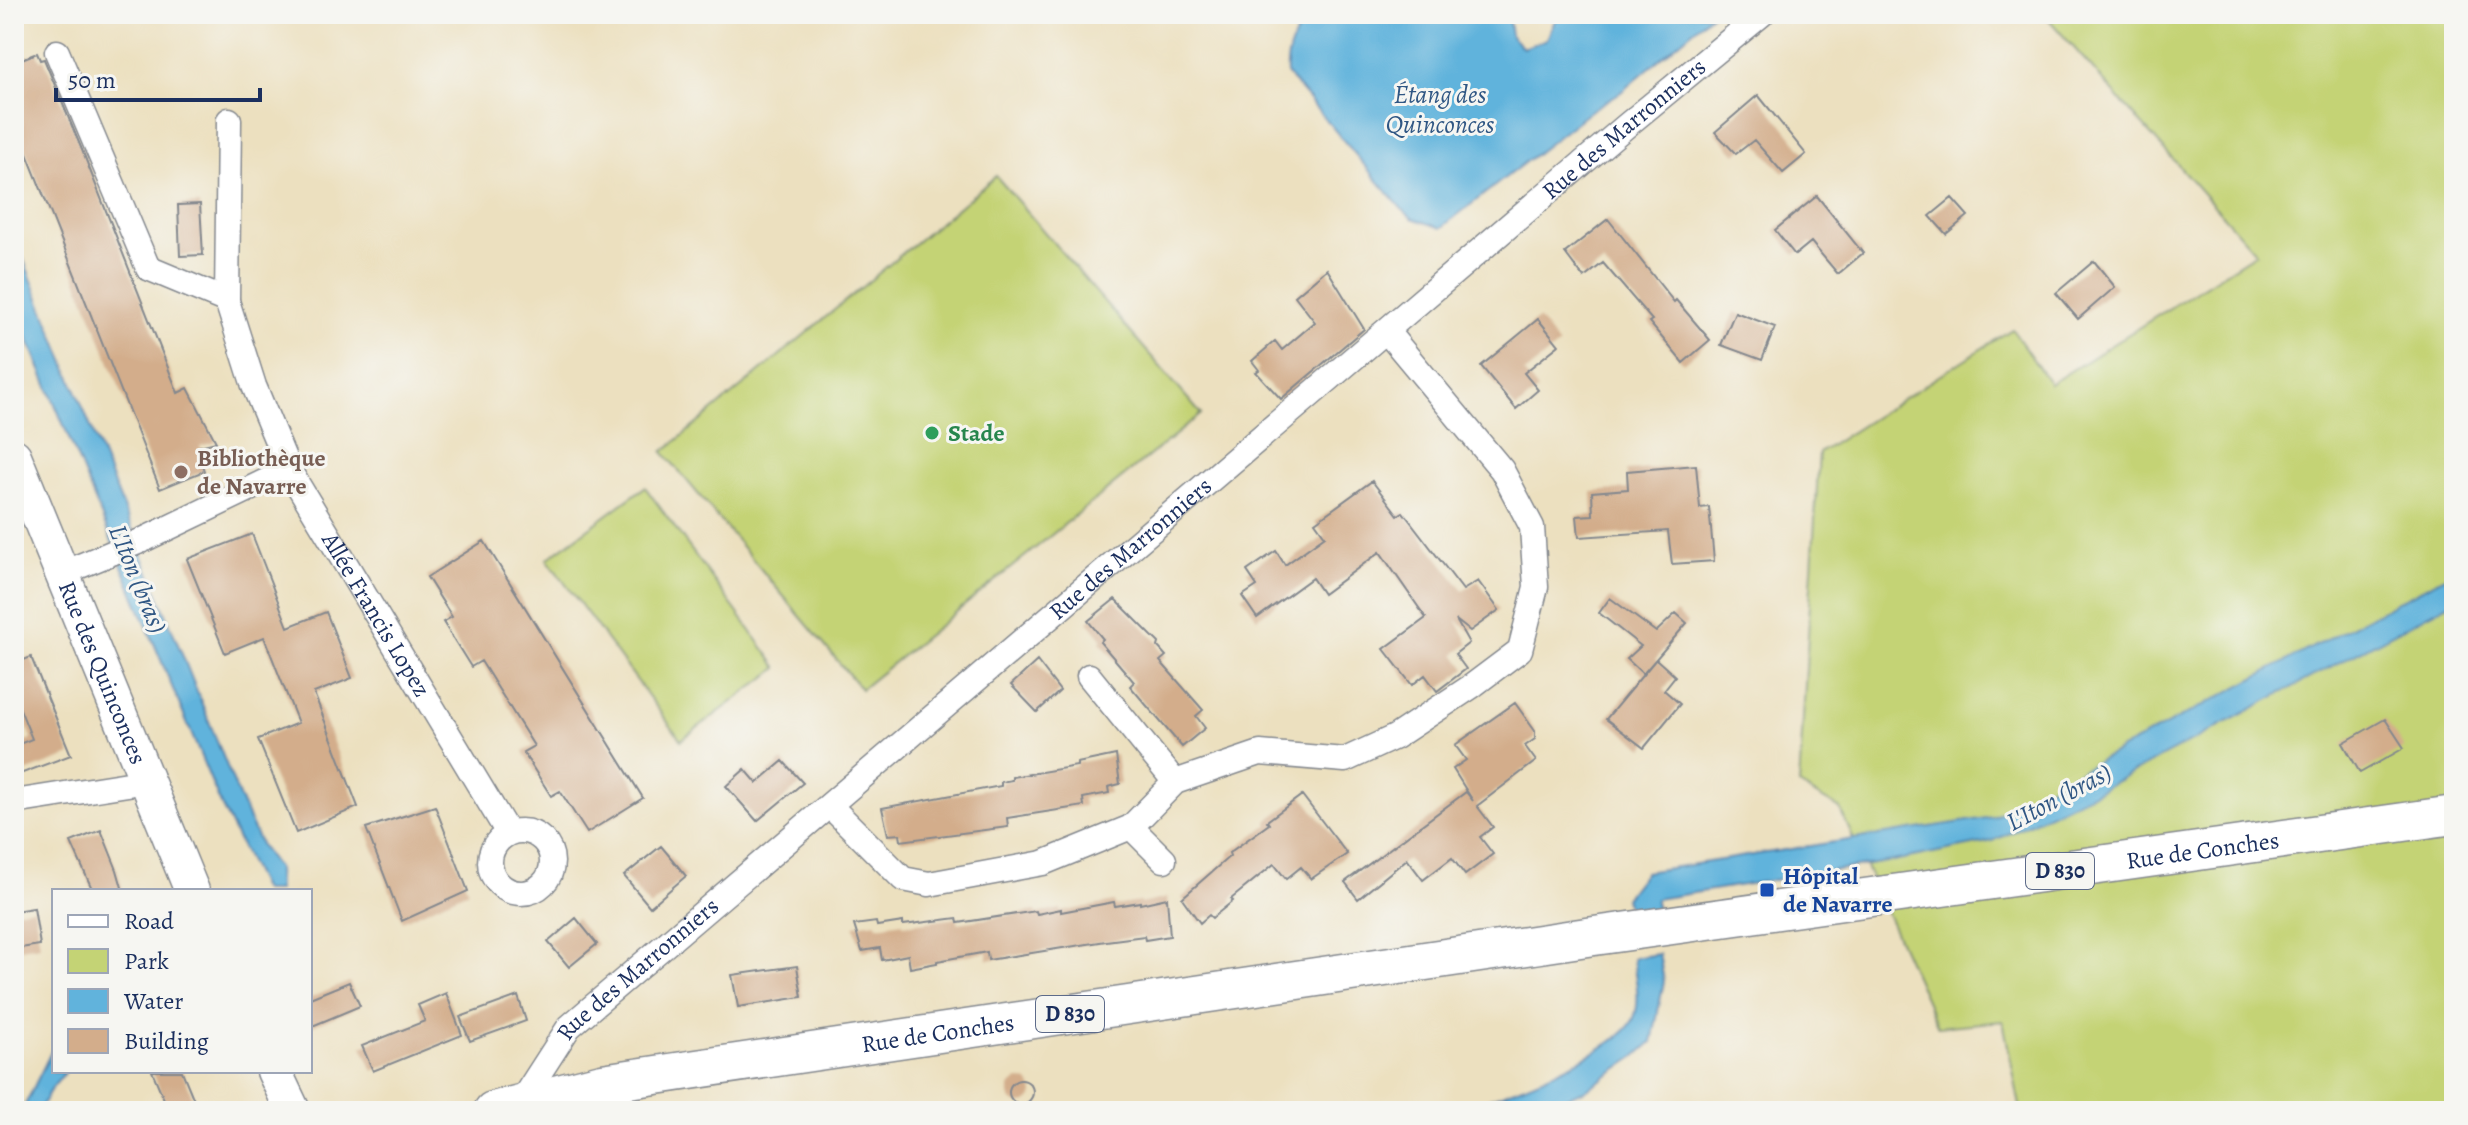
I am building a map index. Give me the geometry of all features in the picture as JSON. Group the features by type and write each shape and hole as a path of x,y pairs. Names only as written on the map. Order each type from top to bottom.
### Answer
{"main road":[{"name":"Rue de Conches","path":"506,1107 616,1081 1623,932 2454,815"}],"street":[{"name":"Rue des Marronniers","path":"506,1107 569,1027 1626,126 1762,14"},
{"path":"57,52 148,268 227,301"},
{"name":"Allée Francis Lopez","path":"229,120 227,301 254,386 289,470 508,833"},
{"path":"830,806 903,879 929,884 1043,863 1131,827 1175,782 1260,753 1345,760 1395,737 1520,650 1536,587 1532,527 1502,470 1387,332"},
{"name":"Rue des Quinconces","path":"14,456 191,889"},
{"path":"63,573 143,540 289,470"},
{"path":"1089,676 1175,782"},
{"path":"14,802 147,781"},
{"path":"1131,827 1164,860"},
{"path":"275,1073 293,1111"}],"green space":[{"path":"2044,14 2454,14 2454,1111 2021,1111 2003,1021 1938,1027 1840,809 1799,785 1819,453 2012,329 2050,384 2256,253"},
{"name":"Stade","path":"996,176 1201,414 861,689 663,452"},
{"path":"645,487 778,668 681,740 547,559"}],"water":[{"name":"Étang des Quinconces","path":"1310,14 1508,14 1511,36 1523,48 1547,39 1560,14 1712,14 1621,92 1593,109 1441,228 1412,218 1401,208 1287,74 1292,42"},
{"name":"L'Iton (bras)","path":"14,236 241,801 261,846 277,868 278,889 262,889 221,805 14,305"},
{"name":"L'Iton (bras)","path":"2454,572 2454,601 2098,791 1993,841 1893,861 1656,899 1656,914 1631,918 1625,898 1645,872 1993,817"},
{"path":"1659,954 1664,981 1652,1042 1635,1057 1584,1091 1531,1111 1457,1111 1553,1073 1604,1047 1622,1033 1636,1013 1633,958"},
{"path":"52,1050 52,1073 64,1073 39,1111 22,1111"}],"building":[{"path":"37,53 40,60 44,59 82,150 178,393 188,388 216,442 200,446 205,460 201,462 204,471 160,489 14,121 14,62"},
{"path":"1758,95 1806,154 1783,173 1754,140 1736,154 1715,132"},
{"path":"1817,196 1863,253 1838,274 1811,242 1795,255 1775,230"},
{"path":"1952,198 1968,216 1946,234 1930,216"},
{"path":"200,204 203,255 180,256 178,205"},
{"path":"1608,219 1674,302 1676,300 1710,340 1683,363 1649,322 1652,320 1603,263 1584,278 1565,253"},
{"path":"2094,261 2115,287 2078,319 2056,293"},
{"path":"1327,269 1364,329 1281,399 1256,372 1259,370 1252,361 1275,341 1282,350 1315,322 1295,296"},
{"path":"1735,312 1775,327 1762,360 1721,345"},
{"path":"1538,319 1559,345 1524,373 1538,390 1516,409 1481,366"},
{"path":"1696,465 1700,508 1709,507 1714,561 1672,564 1668,531 1579,537 1577,516 1593,515 1592,492 1628,489 1627,471"},
{"path":"1372,481 1398,515 1403,512 1463,590 1478,581 1499,610 1470,631 1456,620 1469,643 1455,654 1466,669 1437,691 1425,675 1412,685 1384,649 1426,618 1380,552 1323,594 1312,578 1257,618 1242,596 1257,586 1247,571 1276,551 1285,565 1325,536 1315,522"},
{"path":"252,534 288,627 326,612 352,678 314,693 358,807 296,833 258,739 298,723 264,637 225,653 187,559"},
{"path":"484,541 643,798 587,833 560,791 551,796 523,752 534,746 481,661 471,667 443,622 452,617 427,577"},
{"path":"1610,598 1656,632 1676,613 1687,623 1643,674 1627,659 1641,646 1599,613"},
{"path":"1115,599 1159,643 1158,647 1166,656 1160,661 1203,710 1196,716 1205,728 1182,747 1130,686 1134,682 1100,642 1103,639 1088,621"},
{"path":"31,657 71,755 20,774 14,746 32,739 14,694 14,664"},
{"path":"1656,659 1675,676 1664,690 1680,704 1644,748 1606,719"},
{"path":"1037,661 1060,691 1037,712 1011,685"},
{"path":"1515,703 1535,731 1535,739 1525,746 1536,761 1477,806 1493,827 1480,837 1493,854 1465,875 1452,858 1423,880 1407,859 1358,899 1345,882 1466,792 1473,801 1453,769 1466,760 1455,745"},
{"path":"2385,719 2404,748 2360,773 2343,743"},
{"path":"1116,755 1120,784 1108,787 1109,793 1083,798 1084,806 1007,818 1008,827 901,841 900,834 888,835 882,808 1001,786 1001,782 1012,780 1012,777 1077,766 1077,763"},
{"path":"783,761 803,783 757,821 726,786 745,769 757,783"},
{"path":"1302,795 1347,854 1311,879 1301,867 1286,879 1274,864 1212,918 1209,915 1200,923 1182,898 1230,856 1229,853"},
{"path":"435,806 468,891 402,921 366,828"},
{"path":"101,830 122,889 92,889 71,842"},
{"path":"661,846 686,876 650,907 624,876"},
{"path":"1167,898 1170,936 1106,941 988,960 987,952 910,968 908,955 882,960 880,948 862,951 854,925 876,922 877,926 903,922 903,925 957,918 958,923 1036,911 1037,914 1061,909 1061,912 1114,902 1115,906 1140,904"},
{"path":"34,908 40,945 14,949 14,911"},
{"path":"576,918 597,944 569,967 548,942"},
{"path":"797,966 802,997 738,1007 732,975"},
{"path":"349,982 360,1006 312,1026 312,997"},
{"path":"446,993 462,1035 373,1071 362,1046 425,1021 418,1005"},
{"path":"518,996 526,1021 470,1041 460,1017"},
{"path":"153,1073 183,1073 196,1105 181,1111 169,1111"},
{"path":"1021,1080 1030,1083 1033,1092 1030,1101 1021,1104 1012,1101 1009,1092 1012,1083"}],"place":[{"name":"Stade","path":"932,433"},
{"name":"Bibliothèque de Navarre","path":"181,472"},
{"name":"Hôpital de Navarre","path":"1767,890"}]}
